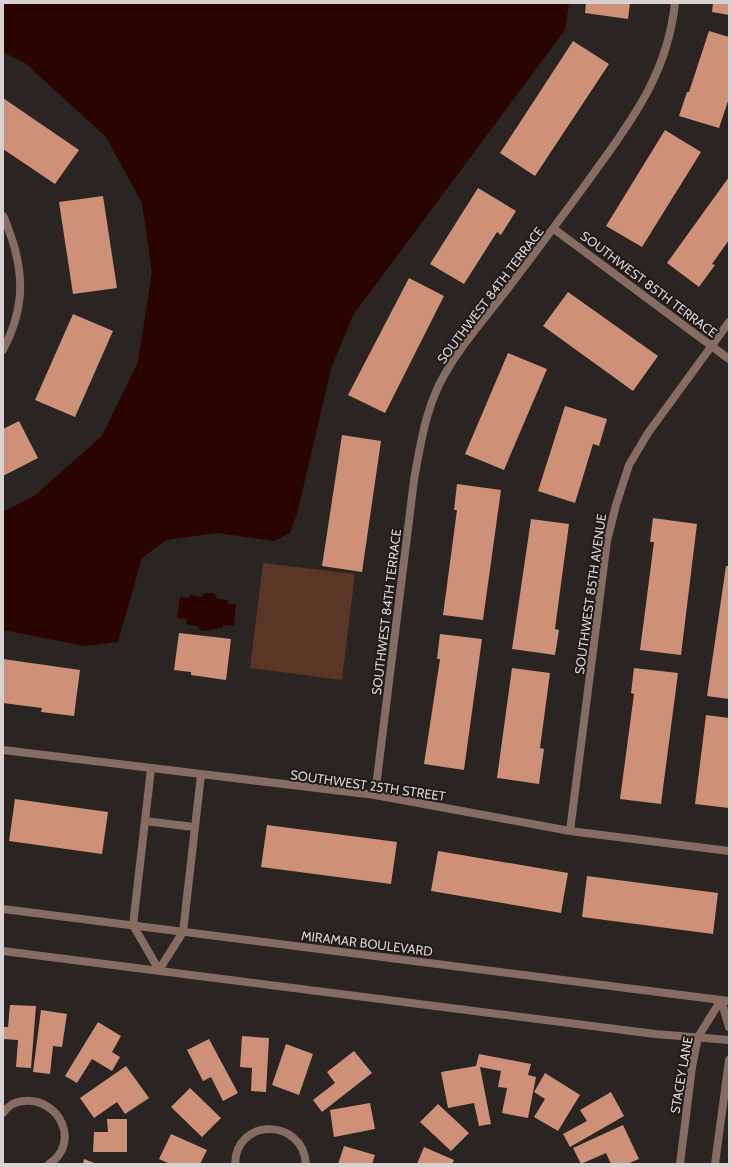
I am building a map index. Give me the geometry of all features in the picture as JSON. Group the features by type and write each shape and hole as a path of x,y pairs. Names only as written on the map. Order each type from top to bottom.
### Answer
{"street":[{"name":"SOUTHWEST 84TH TERRACE","path":"375,795 414,480 424,428 440,384 460,350 554,229 635,116 654,82 667,42 676,3"},
{"path":"3,216 18,260 21,299 14,330 3,350"},
{"name":"SOUTHWEST 85TH TERRACE","path":"554,229 729,359"},
{"name":"SOUTHWEST 85TH AVENUE","path":"570,831 607,542 616,504 629,465 648,433 729,322"},
{"name":"SOUTHWEST 25TH STREET","path":"3,750 375,795 570,831 729,852"},
{"path":"151,769 133,925 159,970"},
{"path":"159,970 183,932 201,775"},
{"path":"145,821 194,827"},
{"name":"MIRAMAR BOULEVARD","path":"3,909 725,1000"},
{"path":"3,951 655,1034 729,1040"},
{"path":"725,1000 729,1028"},
{"name":"STACEY LANE","path":"680,1164 698,1037 725,1000"},
{"path":"715,1164 729,1060"},
{"path":"3,1113 8,1106 17,1102 29,1101 41,1102 57,1114 65,1132 64,1142 60,1152 49,1164"},
{"path":"235,1164 235,1157 239,1147 246,1138 256,1131 267,1128 283,1131 297,1141 303,1151 306,1164"}],"shaded area":[{"path":"3,3 569,3 565,30 353,315 331,369 297,514 290,533 274,541 217,533 166,540 142,558 118,642 85,646 3,630 3,512 34,496 102,436 138,362 152,272 142,203 106,137 25,63 3,52"},
{"path":"263,563 355,574 342,680 250,668"},
{"path":"205,593 213,593 218,599 228,600 227,604 236,604 234,626 223,625 223,628 202,631 197,626 186,624 187,619 177,618 180,597 189,598 190,595 201,597"}],"building":[{"path":"586,3 630,3 628,19 585,13"},
{"path":"713,3 729,3 729,15 712,12"},
{"path":"709,31 729,37 729,98 719,128 679,116 687,92 689,92"},
{"path":"573,41 609,64 535,176 500,153"},
{"path":"3,98 79,150 55,184 3,149"},
{"path":"665,130 701,152 642,247 606,226"},
{"path":"729,177 729,240 712,264 715,265 699,287 667,263"},
{"path":"478,188 516,211 501,235 497,232 464,284 430,264"},
{"path":"103,196 117,288 73,294 59,202"},
{"path":"409,278 444,296 385,413 348,395"},
{"path":"568,292 658,356 633,391 543,326"},
{"path":"73,314 113,331 75,417 35,400"},
{"path":"508,353 547,369 504,470 465,454"},
{"path":"565,406 607,419 599,446 593,444 575,503 538,491"},
{"path":"19,421 38,458 3,476 3,429"},
{"path":"342,435 381,441 362,572 322,566"},
{"path":"457,484 501,490 483,620 443,615 457,510 454,510"},
{"path":"653,518 697,524 681,655 640,650 654,542 650,542"},
{"path":"531,519 569,524 555,629 559,630 555,655 512,649"},
{"path":"726,566 729,566 729,699 707,696"},
{"path":"179,633 231,639 226,680 191,675 191,672 174,670"},
{"path":"440,634 482,639 464,770 424,764 440,659 437,659"},
{"path":"3,659 80,670 74,716 41,712 42,708 3,703"},
{"path":"512,668 550,673 540,748 544,749 539,784 497,778"},
{"path":"634,668 678,673 661,804 620,799 634,694 631,693"},
{"path":"706,715 729,718 729,808 695,804"},
{"path":"15,799 108,812 102,854 9,841"},
{"path":"267,825 397,842 391,884 261,867"},
{"path":"438,851 568,873 561,913 431,891"},
{"path":"587,876 718,893 713,934 582,917"},
{"path":"10,1005 36,1006 31,1068 16,1067 18,1040 3,1039 3,1027 8,1027"},
{"path":"41,1010 67,1014 62,1047 53,1046 50,1074 33,1072"},
{"path":"98,1022 121,1036 112,1052 120,1057 112,1071 92,1059 77,1083 65,1076"},
{"path":"242,1036 269,1038 266,1092 251,1091 252,1068 240,1067"},
{"path":"209,1039 238,1093 223,1101 211,1077 203,1081 187,1050"},
{"path":"286,1044 313,1054 299,1095 272,1085"},
{"path":"354,1051 372,1073 322,1112 313,1100 335,1083 327,1072"},
{"path":"479,1054 531,1064 528,1075 536,1077 528,1118 502,1113 507,1088 498,1087 501,1071 480,1067 491,1124 479,1126 474,1103 448,1108 441,1072 476,1066"},
{"path":"126,1066 149,1098 125,1114 117,1102 94,1118 80,1098"},
{"path":"545,1073 580,1095 558,1131 534,1117 545,1099 534,1092"},
{"path":"190,1088 221,1118 202,1137 171,1107"},
{"path":"611,1092 624,1116 570,1147 563,1134 587,1121 580,1110"},
{"path":"370,1103 375,1129 334,1137 330,1110"},
{"path":"438,1104 469,1133 451,1151 420,1122"},
{"path":"107,1119 127,1119 127,1152 93,1152 94,1132 108,1132"},
{"path":"623,1125 639,1159 627,1164 611,1164 606,1153 581,1164 573,1148"},
{"path":"171,1134 207,1150 200,1164 170,1164 159,1159"},
{"path":"344,1146 375,1155 372,1164 338,1164"},
{"path":"424,1147 454,1160 452,1164 417,1164"},
{"path":"84,1159 97,1164 83,1164"}]}
